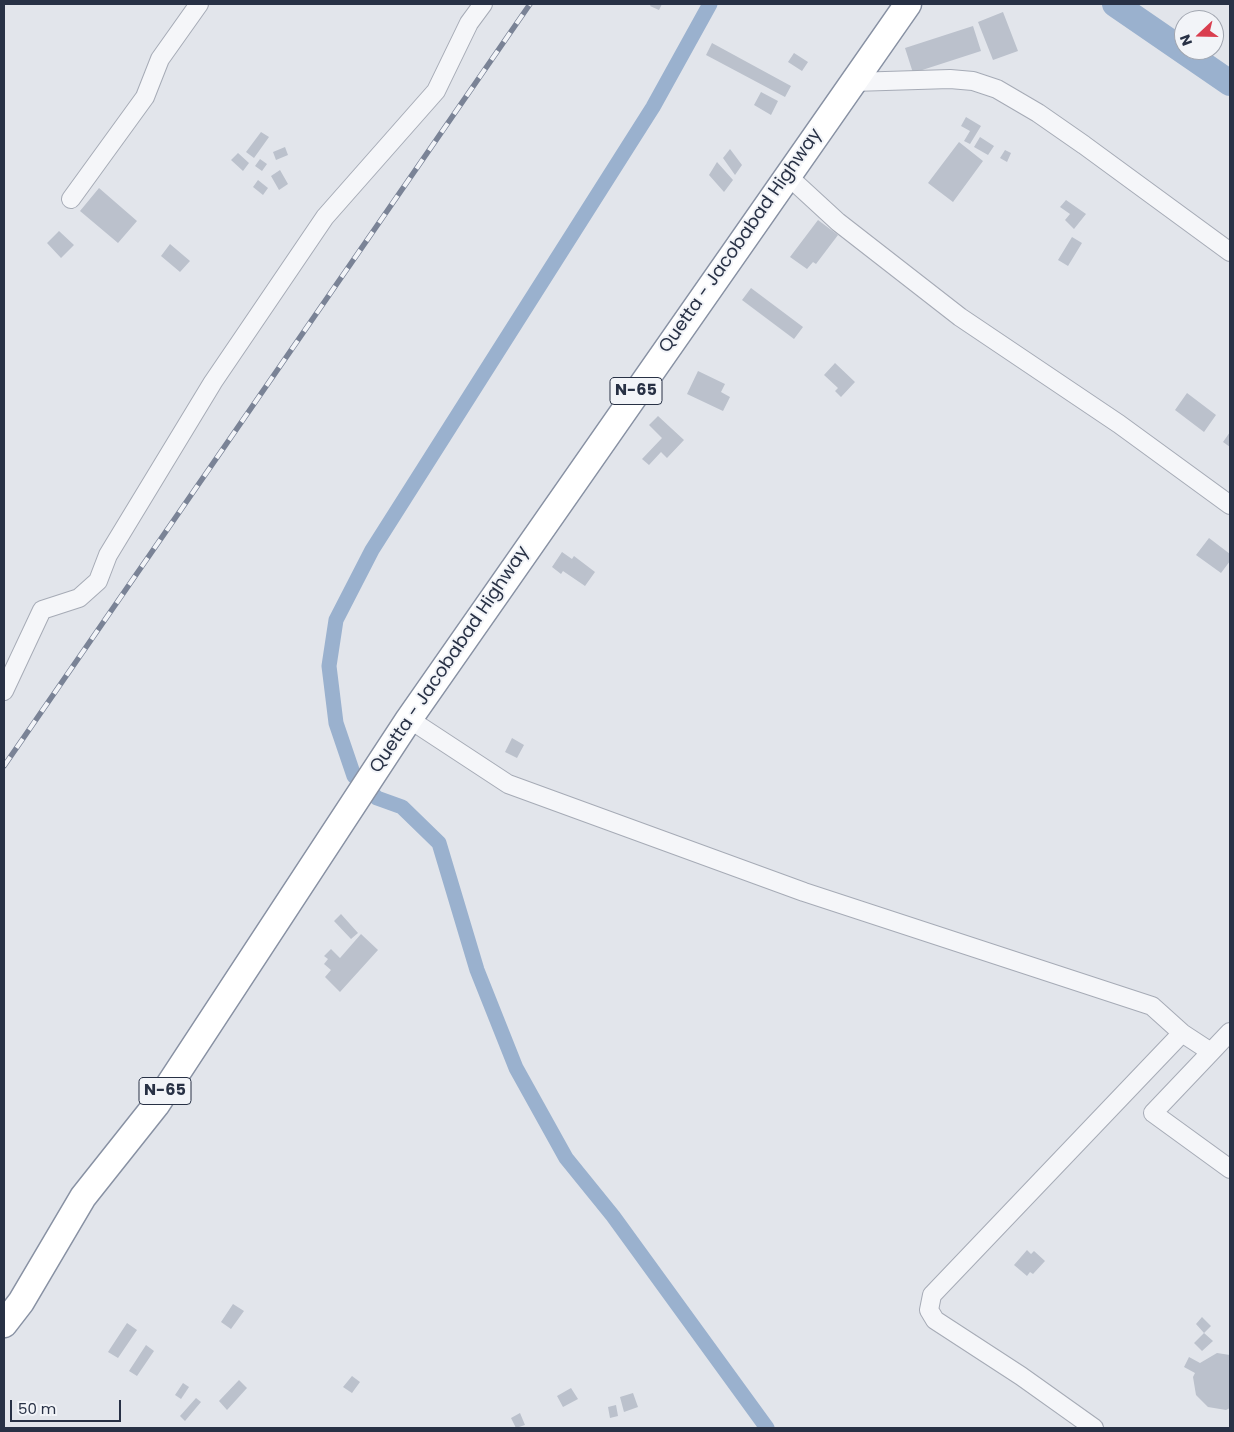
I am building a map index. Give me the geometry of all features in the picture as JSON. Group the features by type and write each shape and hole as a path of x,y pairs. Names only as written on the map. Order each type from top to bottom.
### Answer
{"highway":[{"name":"Quetta - Jacobabad Highway","path":"4,1324 21,1302 83,1197 156,1105 409,719 905,5"}],"street":[{"path":"70,199 144,97 160,59 199,4"},
{"path":"4,691 42,610 79,598 98,581 108,555 213,382 325,216 436,91 469,24 483,4"},
{"path":"853,82 950,79 973,81 997,89 1038,113 1076,139 1230,252"},
{"path":"788,176 838,222 960,317 1119,424 1230,504"},
{"path":"409,719 508,784 804,892 1152,1006 1182,1033 1211,1052"},
{"path":"1230,1032 1153,1113 1230,1168"},
{"path":"1094,1428 1021,1376 935,1320 929,1310 932,1295 1182,1033"}],"building":[{"path":"651,4 662,4 659,10 650,6"},
{"path":"1003,12 1018,51 993,60 978,22"},
{"path":"973,26 981,51 913,73 905,48"},
{"path":"712,43 791,86 785,97 706,55"},
{"path":"794,53 808,62 802,71 788,62"},
{"path":"761,92 778,101 771,115 754,105"},
{"path":"966,117 981,126 970,144 964,141 970,131 961,126"},
{"path":"261,132 269,137 254,158 246,152"},
{"path":"980,137 994,146 988,155 974,147"},
{"path":"959,142 983,161 953,202 928,183"},
{"path":"285,147 288,155 276,160 273,152"},
{"path":"730,149 742,165 735,175 723,158"},
{"path":"1005,150 1011,153 1007,162 1000,158"},
{"path":"238,153 249,163 243,171 231,160"},
{"path":"260,159 267,164 262,171 255,166"},
{"path":"717,162 733,180 724,192 709,175"},
{"path":"280,170 288,184 279,190 271,176"},
{"path":"258,180 268,188 263,195 253,187"},
{"path":"99,188 137,221 118,243 80,211"},
{"path":"1066,200 1086,214 1074,229 1065,220 1070,214 1060,207"},
{"path":"818,220 838,235 816,264 813,262 807,269 790,257"},
{"path":"59,231 74,245 61,258 47,243"},
{"path":"1072,237 1082,243 1068,266 1058,260"},
{"path":"170,244 190,261 180,272 161,256"},
{"path":"751,288 803,327 794,339 742,300"},
{"path":"835,363 855,382 841,397 835,391 838,388 824,375"},
{"path":"698,371 725,384 721,392 730,397 723,411 687,394"},
{"path":"1187,393 1216,415 1204,432 1175,410"},
{"path":"658,416 684,440 667,458 661,452 649,465 642,459 662,438 649,425"},
{"path":"1230,432 1230,447 1223,442"},
{"path":"1209,538 1230,554 1230,561 1221,573 1196,555"},
{"path":"562,552 572,559 574,556 595,572 585,586 563,571 561,574 552,567"},
{"path":"512,738 524,745 517,758 505,752"},
{"path":"341,914 358,933 351,939 334,921"},
{"path":"361,934 378,950 340,992 325,977 331,970 324,964 328,959 324,956 331,949 340,958"},
{"path":"1027,1250 1031,1254 1034,1251 1045,1261 1033,1274 1030,1272 1027,1276 1014,1265"},
{"path":"233,1304 244,1311 231,1329 221,1322"},
{"path":"1202,1317 1211,1326 1204,1333 1196,1324"},
{"path":"127,1323 137,1330 118,1358 108,1352"},
{"path":"1204,1333 1213,1341 1202,1351 1194,1343"},
{"path":"146,1345 154,1351 137,1376 129,1371"},
{"path":"1217,1353 1230,1355 1230,1408 1226,1410 1208,1407 1196,1395 1193,1377 1195,1373 1184,1367 1189,1357 1200,1363"},
{"path":"352,1376 360,1382 352,1393 343,1387"},
{"path":"239,1380 247,1388 227,1410 219,1401"},
{"path":"183,1383 189,1387 181,1399 175,1395"},
{"path":"571,1388 578,1399 563,1407 557,1396"},
{"path":"633,1393 638,1407 624,1412 620,1397"},
{"path":"196,1398 201,1402 185,1421 180,1416"},
{"path":"616,1405 618,1416 610,1418 608,1407"},
{"path":"520,1413 525,1425 516,1428 511,1418"}],"waterway":[{"path":"710,4 653,107 372,550 336,620 329,666 336,723 354,776 377,798 402,807 439,843 477,970 516,1068 566,1158 613,1216 767,1428"},
{"path":"1115,4 1230,83"}],"railway":[{"path":"4,766 530,4"}]}
